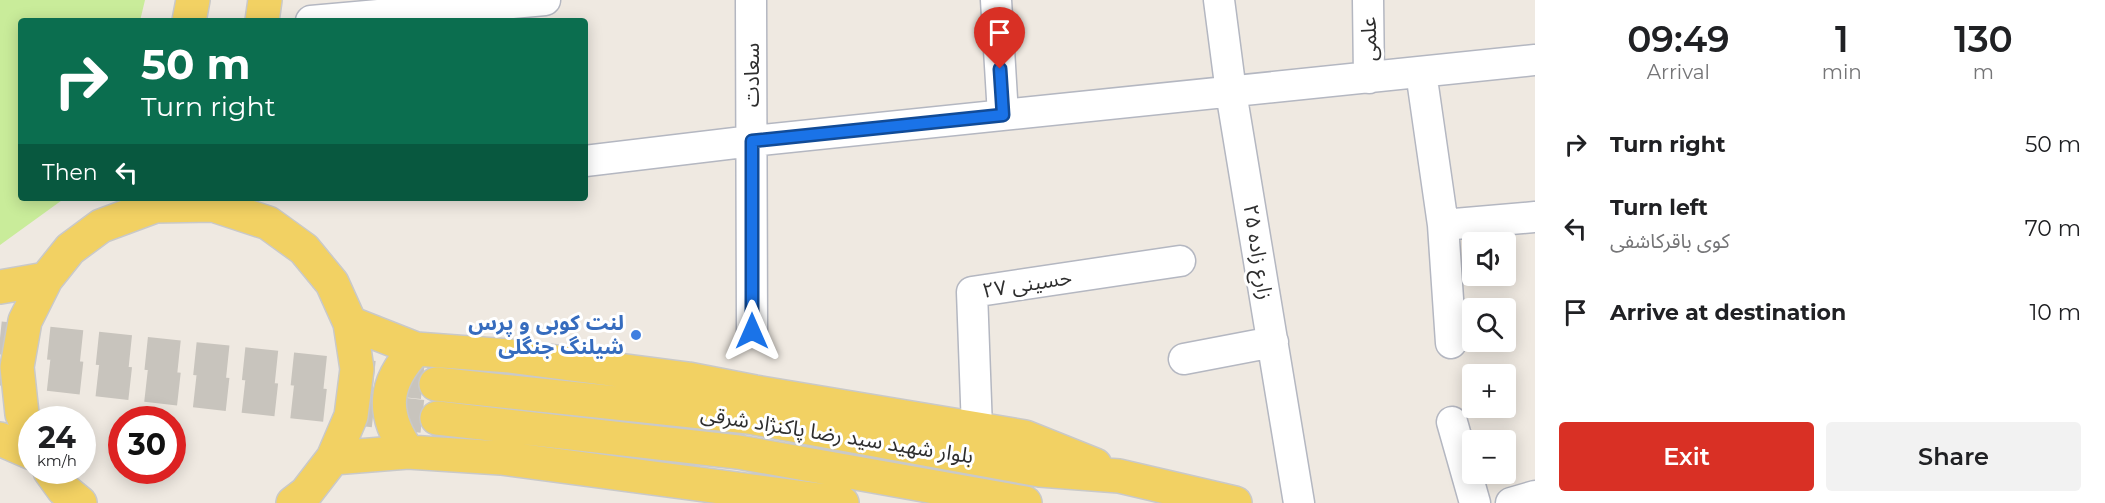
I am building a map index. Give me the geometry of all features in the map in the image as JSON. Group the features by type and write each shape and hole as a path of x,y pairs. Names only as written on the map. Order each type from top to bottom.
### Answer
{"main road":[{"path":"190,18 193,0"},
{"path":"262,18 265,0"},
{"path":"21,406 17,367 26,321 46,279 70,249 101,226 127,201"},
{"path":"101,226 155,206 213,205 259,210 304,249 332,283 350,323 357,369 351,416 333,458 306,493 293,503"},
{"path":"0,287 46,279"},
{"path":"350,323 416,349 510,356 688,379 1025,437 1127,478"},
{"path":"408,452 397,436 391,418 389,399 393,380 402,363 416,349"},
{"name":"بلوار شهید سید رضا پاکنژاد شرقی","path":"436,384 749,417 1040,470 1127,478 1235,503"},
{"name":"بلوار شهید سید رضا پاکنژاد شرقی","path":"437,418 738,452 1025,503"},
{"path":"0,439 18,447"},
{"path":"333,458 408,452 501,458 751,497 842,503"},
{"path":"59,484 80,503"}],"street":[{"path":"344,18 545,0"},
{"name":"سعادت","path":"752,0 752,331"},
{"path":"996,0 1003,115"},
{"name":"زارع زاده ۲۵","path":"1219,0 1231,92 1299,503"},
{"name":"علمی","path":"1368,0 1370,78"},
{"path":"588,161 752,141 1535,60"},
{"path":"1421,72 1443,225 1450,343"},
{"path":"1443,225 1535,217"},
{"name":"حسینی ۲۷","path":"977,429 972,292 1180,261"},
{"path":"1184,358 1272,342"},
{"path":"1452,422 1475,503"},
{"path":"1511,503 1535,496"}],"green space":[{"path":"0,0 145,0 141,18 18,18 18,201 61,201 0,245"}],"tunnel":[{"path":"0,338 436,384"},
{"path":"0,369 437,418"}],"place":[{"name":"لنت کوبی و پرس شیلنگ‌ جنگلی","path":"636,335"}],"route":[{"path":"752,331 752,141 1003,115 1000,69"}]}
